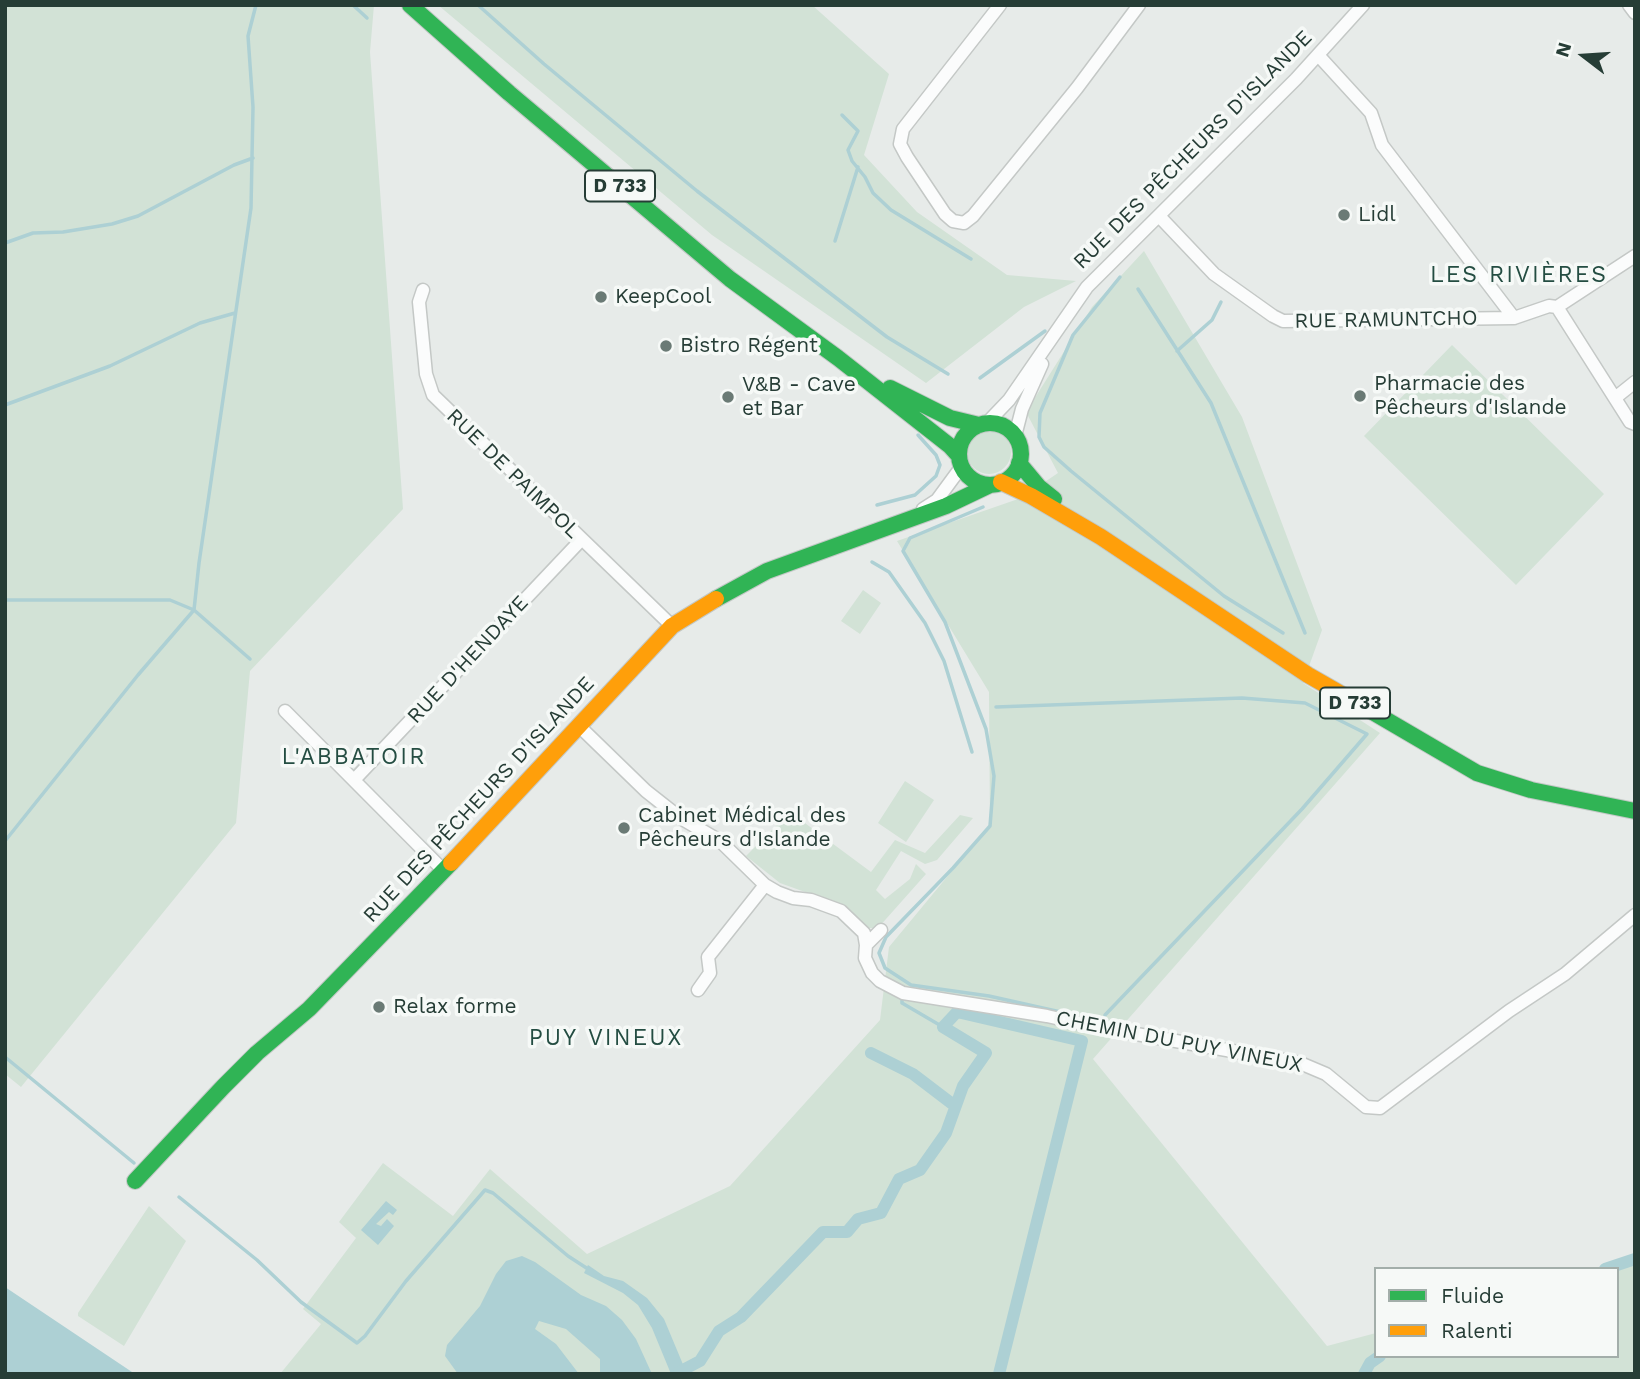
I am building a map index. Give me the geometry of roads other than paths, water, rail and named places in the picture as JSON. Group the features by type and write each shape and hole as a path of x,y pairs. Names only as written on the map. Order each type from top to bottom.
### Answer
{"main road":[{"name":"D 733","path":"410,5 509,93 720,270 950,446 960,461"},
{"name":"D 733","path":"838,358 900,394 950,418 983,424"},
{"path":"983,424 998,424 1015,436 1021,451 1014,473 996,483 973,480 960,461 964,437 983,424"},
{"name":"D 733","path":"1019,463 1039,487 1101,537"},
{"name":"D 733","path":"996,483 1031,496 1101,537 1308,675 1477,773 1531,790 1635,811"},
{"name":"RUE DES PÊCHEURS D'ISLANDE","path":"135,1181 257,1053 309,1009 672,625 709,601 767,571 905,522 996,483"}],"street":[{"path":"1000,5 903,129 900,144 907,158 945,214 953,221 964,223 973,216 1077,88 1139,5"},
{"name":"RUE DES PÊCHEURS D'ISLANDE","path":"983,424 1009,400 1087,288 1318,55 1363,5"},
{"path":"1629,5 1635,13"},
{"path":"1318,55 1371,113 1382,145 1514,318"},
{"name":"RUE RAMUNTCHO","path":"1159,216 1214,274 1283,321 1514,318 1549,306 1557,307 1635,256"},
{"name":"RUE DE PAIMPOL","path":"423,290 419,302 426,374 433,395 672,625"},
{"path":"1557,307 1630,422 1635,424"},
{"name":"RUE DES PÊCHEURS D'ISLANDE","path":"1015,436 1022,409 1059,329"},
{"path":"1615,398 1635,382"},
{"name":"RUE DES PÊCHEURS D'ISLANDE","path":"905,522 937,500 960,461"},
{"name":"RUE D'HENDAYE","path":"355,780 581,540"},
{"path":"285,711 443,870"},
{"path":"579,726 646,791 679,817 720,841 765,885 708,957 710,973 698,990"},
{"name":"CHEMIN DU PUY VINEUX","path":"765,885 793,898 811,900 841,911 863,933 865,958 872,973 880,981 900,992 1048,1016 1300,1063 1326,1074 1366,1107 1380,1108 1509,1011 1565,974 1635,915"},
{"path":"866,945 881,930"}],"water":[{"path":"386,1201 397,1210 393,1215 389,1212 376,1224 381,1226 387,1219 394,1226 378,1245 361,1230"},
{"path":"522,1256 535,1262 581,1295 606,1306 622,1320 636,1339 652,1374 600,1374 600,1359 566,1329 539,1321 535,1329 556,1344 579,1374 458,1374 445,1356 447,1345 480,1306 496,1274 506,1261"},
{"path":"588,1265 604,1276 623,1281 647,1298 664,1319 687,1374 671,1374 652,1328 638,1305 623,1293 584,1273"},
{"path":"5,1287 135,1374 5,1374"}],"waterway":[{"path":"5,841 138,675 194,610 251,208 253,107 248,36 256,5"},
{"path":"353,5 367,18"},
{"path":"478,5 544,64 697,191 887,337 948,374"},
{"path":"842,115 858,131 848,150 873,193 891,210 971,259"},
{"path":"5,243 33,233 63,232 112,224 138,216 234,165 253,158"},
{"path":"835,241 858,167"},
{"path":"1120,277 1073,335 1040,413 1039,437 1044,447 1071,471 1224,596 1283,633"},
{"path":"1138,289 1211,403 1305,633"},
{"path":"1177,351 1212,320 1221,302"},
{"path":"5,405 110,366 200,323 235,313"},
{"path":"980,378 1045,331"},
{"path":"877,505 915,495 936,476 940,465 936,455 918,435"},
{"path":"983,507 910,538 903,551 945,622 986,729 994,776 990,826 886,937 879,953 885,968 911,985 989,996 1074,1015"},
{"path":"872,562 889,572 925,623 944,661 972,752"},
{"path":"5,600 170,600 194,610 250,659"},
{"path":"996,707 1242,698 1305,703 1367,734 1302,809 1105,1015"},
{"path":"902,995 902,1003 943,1027"},
{"path":"679,1372 700,1361 719,1331 741,1317 823,1232 847,1232 858,1219 881,1213 899,1179 920,1170 946,1133 963,1086 986,1053 943,1027 957,1012 1082,1041 999,1374"},
{"path":"871,1053 913,1074 955,1106"},
{"path":"5,1057 134,1163"},
{"path":"179,1197 257,1260 301,1302 357,1343 406,1281 485,1190 493,1193 568,1256 588,1269"},
{"path":"1611,1267 1635,1259"},
{"path":"1364,1374 1370,1363 1377,1358"}],"place":[{"name":"Lidl","path":"1344,215"},
{"name":"KeepCool","path":"601,297"},
{"name":"Bistro Régent","path":"666,346"},
{"name":"Pharmacie des Pêcheurs d'Islande","path":"1360,396"},
{"name":"V&B - Cave et Bar","path":"728,397"},
{"name":"Cabinet Médical des Pêcheurs d'Islande","path":"624,828"},
{"name":"Relax forme","path":"379,1007"}],"district":[{"name":"LES RIVIÈRES","path":"1519,275"},
{"name":"L'ABBATOIR","path":"354,757"},
{"name":"PUY VINEUX","path":"606,1038"}]}
